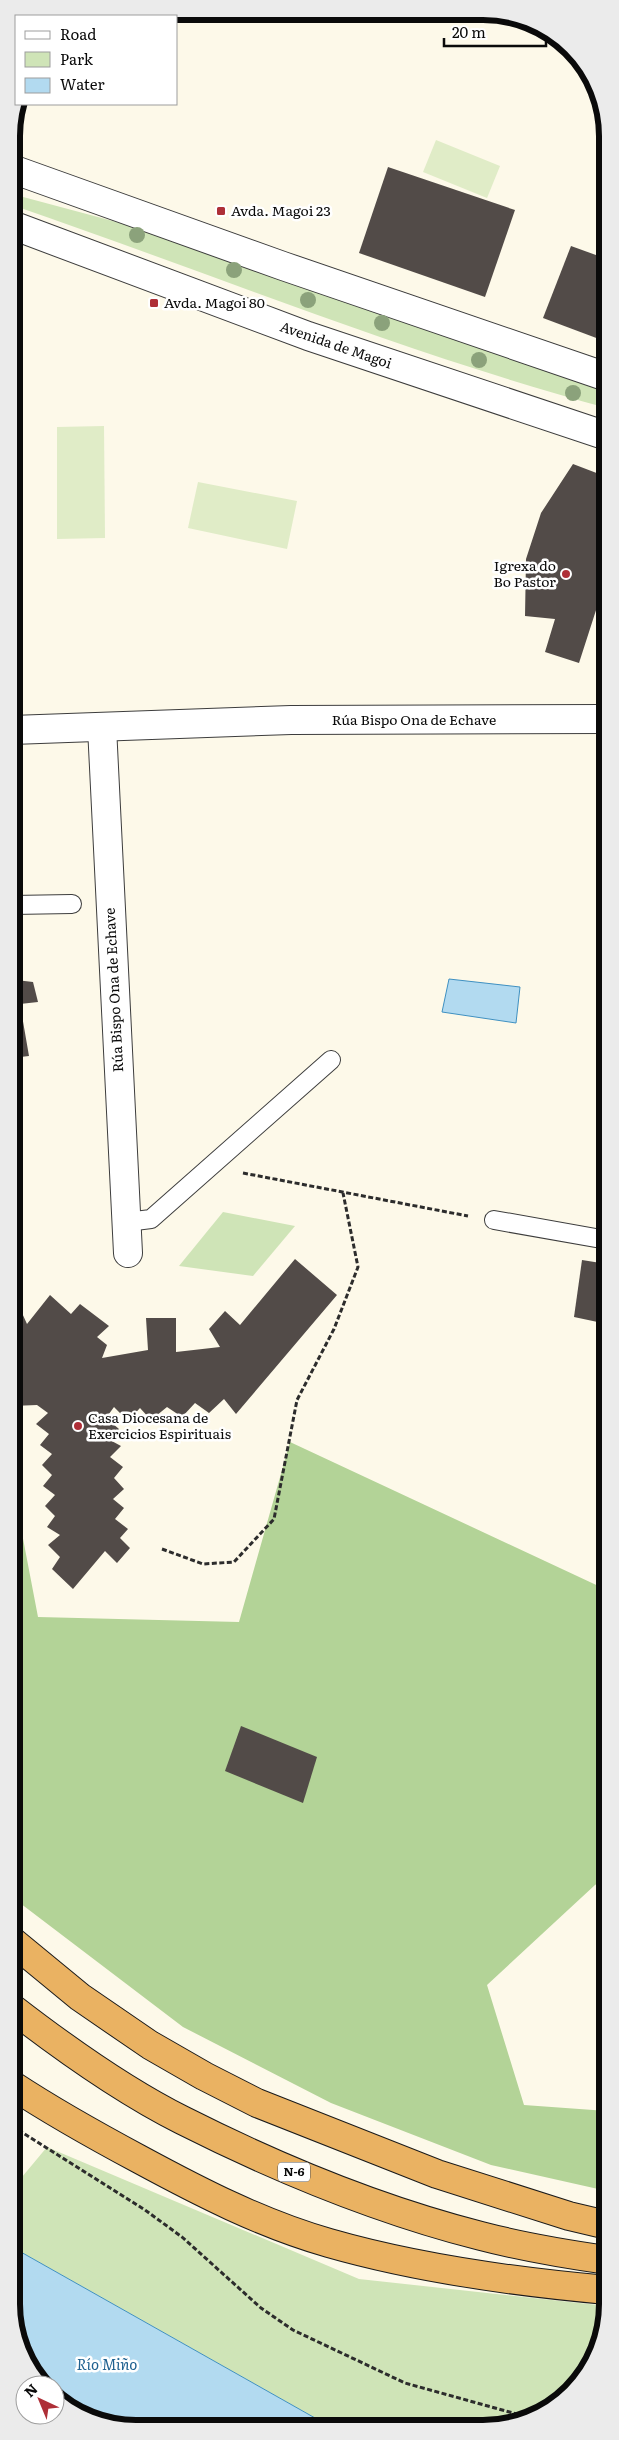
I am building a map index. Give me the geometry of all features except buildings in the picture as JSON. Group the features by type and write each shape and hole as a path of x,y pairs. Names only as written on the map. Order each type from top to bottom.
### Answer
{"highway":[{"path":"20,1948 80,1997 150,2045 204,2076 257,2103 438,2174 560,2213 599,2223"},
{"name":"N-6","path":"20,2014 57,2042 181,2120 289,2170 392,2209 481,2236 599,2258"},
{"path":"20,2090 146,2163 264,2221 329,2243 425,2265 552,2285 599,2289"}],"street":[{"path":"20,172 283,266 599,374"},
{"name":"Avenida de Magoi","path":"20,228 308,336 599,433"},
{"name":"Rúa Bispo Ona de Echave","path":"20,730 291,720 599,719"},
{"name":"Rúa Bispo Ona de Echave","path":"102,727 128,1253"}],"lane":[{"path":"20,905 72,904"},
{"path":"127,1222 151,1219 331,1060"},
{"path":"494,1220 599,1239"}],"path":[{"path":"211,1167 494,1220"},
{"path":"162,1549 203,1564 234,1562 274,1519 297,1400 334,1330 358,1268 343,1193"},
{"path":"20,2131 146,2210 182,2237 261,2308 293,2330 405,2383 518,2414"}],"green space":[{"path":"436,140 500,166 487,198 423,172"},
{"path":"20,196 165,235 599,385 599,406 456,363 382,338 20,208"},
{"path":"104,426 105,538 57,539 57,427"},
{"path":"198,482 297,501 287,549 188,528"},
{"path":"223,1212 295,1226 253,1276 179,1266"},
{"path":"290,1442 599,1586 599,1882 487,1985 524,2105 599,2110 599,2189 491,2165 331,2103 183,2027 20,1903 20,1523 38,1617 239,1622"},
{"path":"47,2147 359,2279 599,2305 597,2327 587,2355 570,2381 548,2400 520,2414 483,2420 319,2420 20,2252 20,2179"}],"water":[{"path":"449,979 520,987 516,1023 442,1012"},
{"name":"Río Miño","path":"20,2252 319,2420 136,2420 113,2418 78,2404 65,2396 65,2375 44,2375 26,2341 21,2319"}],"place":[{"name":"Avda. Magoi 23","path":"221,211"},
{"name":"Avda. Magoi 80","path":"154,303"},
{"name":"Igrexa do Bo Pastor","path":"566,574"},
{"name":"Casa Diocesana de Exercicios Espirituais","path":"78,1426"}]}
